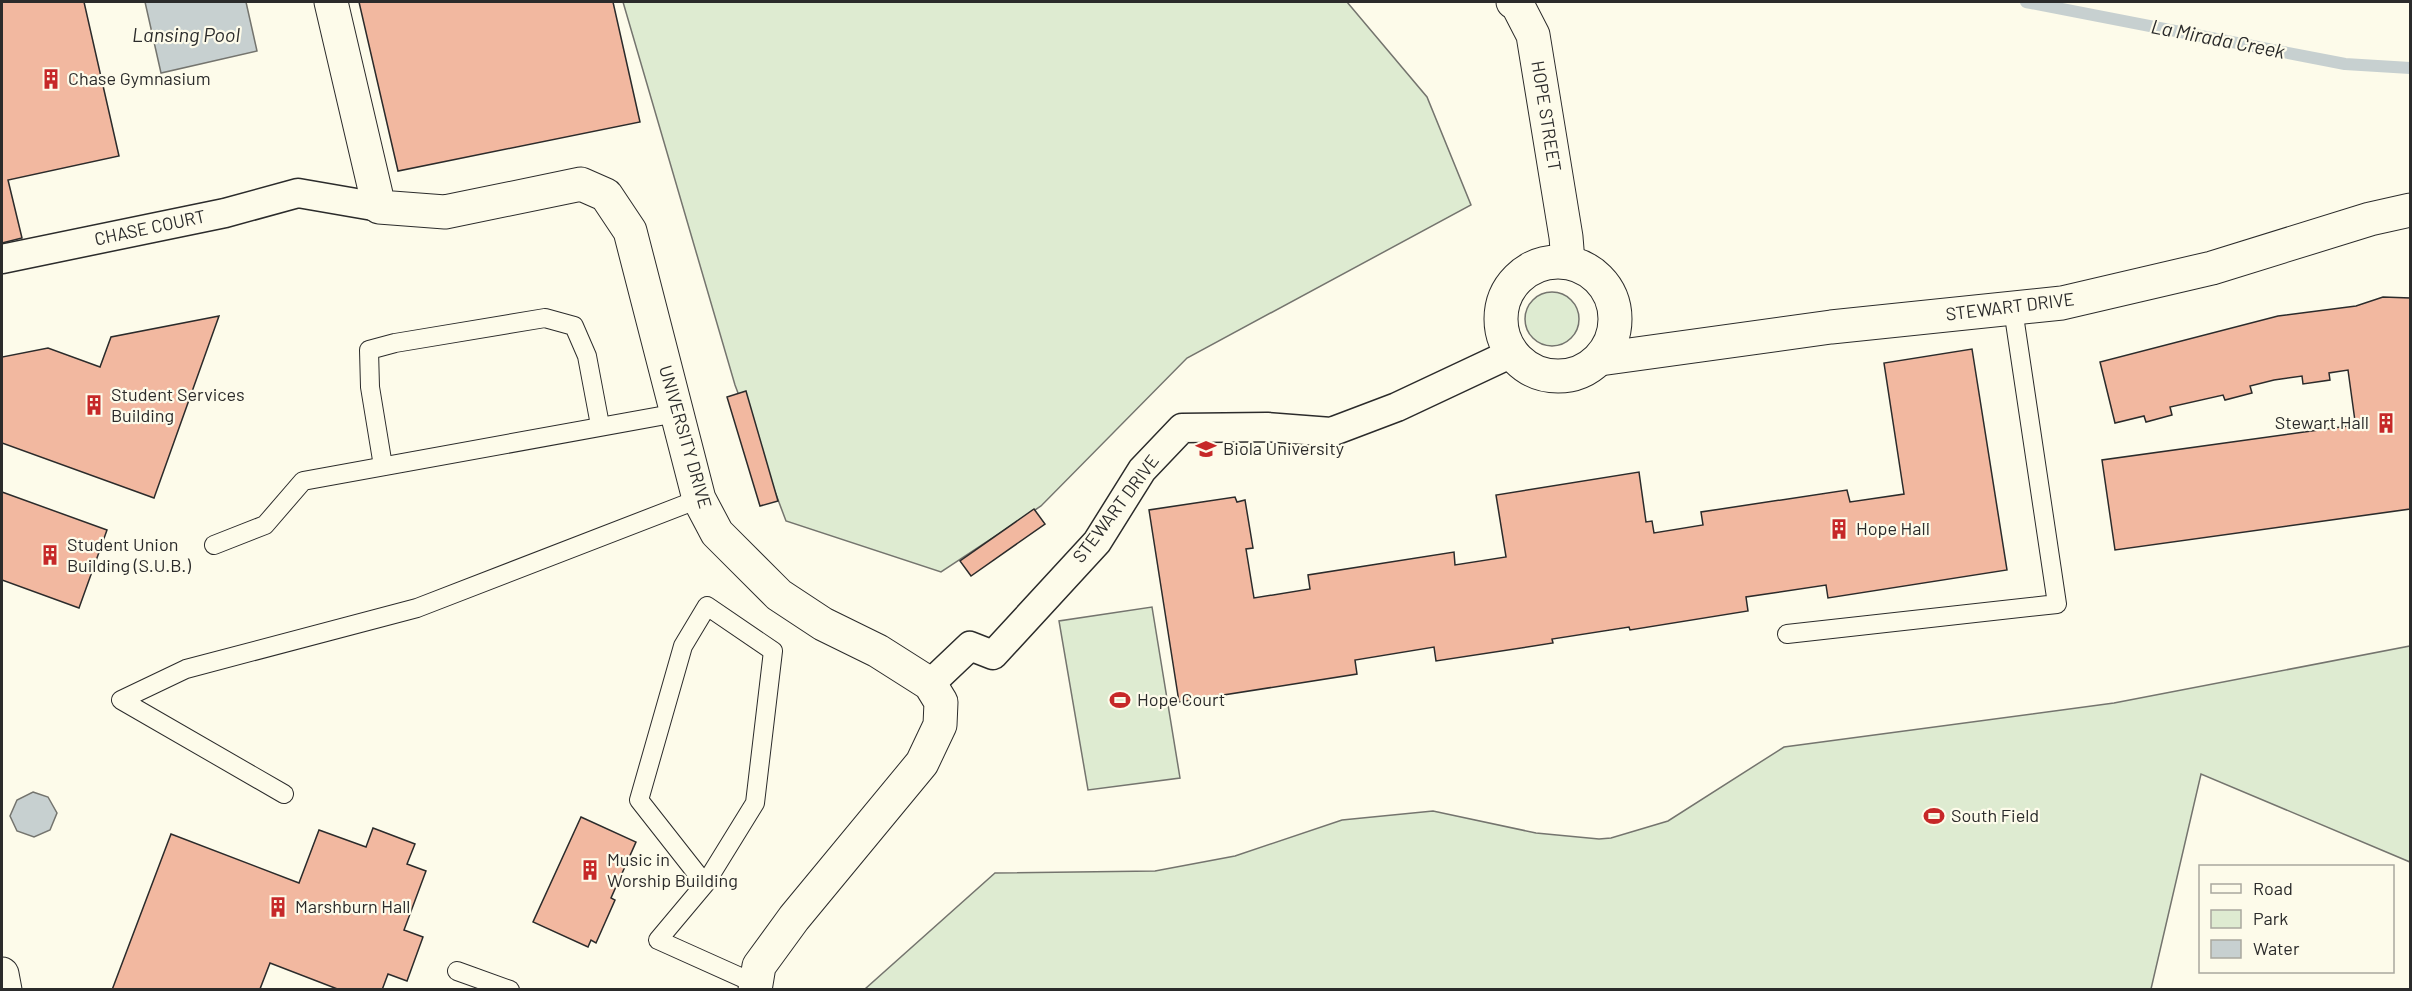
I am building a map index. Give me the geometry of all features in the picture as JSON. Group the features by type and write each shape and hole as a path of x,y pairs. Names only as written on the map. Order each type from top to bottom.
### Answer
{"street":[{"path":"331,2 379,207"},
{"name":"HOPE STREET","path":"1513,2 1533,35 1567,250"},
{"name":"UNIVERSITY DRIVE","path":"379,207 446,213 581,184 606,195 630,231 699,498 717,533 779,595 823,624 878,651 930,684"},
{"name":"CHASE COURT","path":"2,259 225,213 298,193 379,207"},
{"name":"STEWART DRIVE","path":"1600,359 1831,327 2062,303 2201,270 2370,219 2410,210"},
{"path":"1567,250 1603,283 1613,302 1616,322 1611,342 1600,359 1584,371 1564,377 1544,375 1526,367 1512,353 1504,335 1501,316 1506,297 1516,281 1531,269 1549,262 1567,250"},
{"name":"STEWART DRIVE","path":"930,684 970,646 993,655 1096,542 1142,470 1182,428 1267,427 1331,432 1397,407 1512,353"},
{"path":"756,987 759,966 794,918 922,763 940,725 941,702 930,684"},
{"path":"2,974 5,990"}],"lane":[{"path":"1787,634 2057,604 2013,309"},
{"path":"383,466 370,387 369,350 394,343 545,318 574,326 587,356 600,425"},
{"path":"213,545 265,525 303,481 600,425 676,413"},
{"path":"284,794 121,700 186,669 417,609 699,498"},
{"path":"705,884 639,800 683,646 707,606 773,651 755,803 705,884 658,940 756,987"},
{"path":"457,971 510,990"}],"green space":[{"path":"623,2 1347,2 1427,97 1471,205 1187,358 1041,506 941,572 786,521 735,385"},
{"path":"1552,292 1562,294 1571,300 1577,309 1579,319 1577,329 1571,338 1562,344 1552,346 1542,344 1533,338 1527,329 1525,319 1527,309 1533,300 1542,294"},
{"name":"Hope Court","path":"1152,607 1180,778 1088,790 1059,621"},
{"name":"South Field","path":"2410,646 2410,862 2201,774 2151,989 865,989 995,873 1155,871 1235,856 1342,820 1433,811 1536,833 1611,838 1668,821 1784,747 2114,703"}],"water":[{"name":"Lansing Pool","path":"145,2 246,2 257,51 161,73"},
{"path":"33,792 48,797 57,813 50,830 34,837 17,831 10,816 17,800"}],"building":[{"name":"Chase Gymnasium","path":"2,2 84,2 119,156 8,180 22,238 2,243"},
{"path":"359,2 613,2 640,122 398,171"},
{"name":"Stewart Hall","path":"2383,297 2410,298 2410,509 2115,550 2102,460 2362,424 2361,420 2355,421 2348,370 2329,373 2330,380 2303,384 2302,376 2274,380 2250,386 2252,393 2225,400 2223,395 2170,407 2172,415 2146,422 2144,416 2115,423 2100,362 2278,316 2356,306"},
{"name":"Student Services Building","path":"219,316 154,498 2,443 2,357 48,348 100,367 111,337"},
{"name":"Hope Hall","path":"1972,349 2007,570 1828,598 1826,585 1746,597 1748,611 1630,630 1629,627 1552,639 1553,643 1436,661 1434,647 1355,660 1357,674 1179,702 1149,510 1235,497 1237,502 1245,500 1253,548 1246,549 1254,598 1310,589 1308,575 1454,552 1455,565 1506,557 1496,495 1639,472 1646,522 1652,521 1654,533 1703,525 1701,512 1847,490 1850,502 1904,494 1884,363"},
{"path":"746,391 778,501 760,506 727,397"},
{"name":"Student Union Building (S.U.B.)","path":"2,492 107,530 79,608 2,580"},
{"path":"1034,509 1045,524 971,576 960,561"},
{"name":"Music in Worship Building","path":"581,817 636,842 611,898 615,900 596,943 591,940 588,947 533,922"},
{"name":"Marshburn Hall","path":"373,828 415,844 407,864 426,871 404,930 423,937 407,981 388,974 382,990 340,990 270,963 260,989 262,990 112,990 171,834 299,883 319,830 366,847"}],"waterway":[{"name":"La Mirada Creek","path":"2026,2 2345,64 2410,68"}],"place":[{"name":"Chase Gymnasium","path":"51,79"},
{"name":"Student Services Building","path":"94,405"},
{"name":"Stewart Hall","path":"2386,423"},
{"name":"Biola University","path":"1206,449"},
{"name":"Hope Hall","path":"1839,529"},
{"name":"Student Union Building (S.U.B.)","path":"50,555"},
{"name":"Hope Court","path":"1120,700"},
{"name":"South Field","path":"1934,816"},
{"name":"Music in Worship Building","path":"590,870"},
{"name":"Marshburn Hall","path":"278,907"}]}
